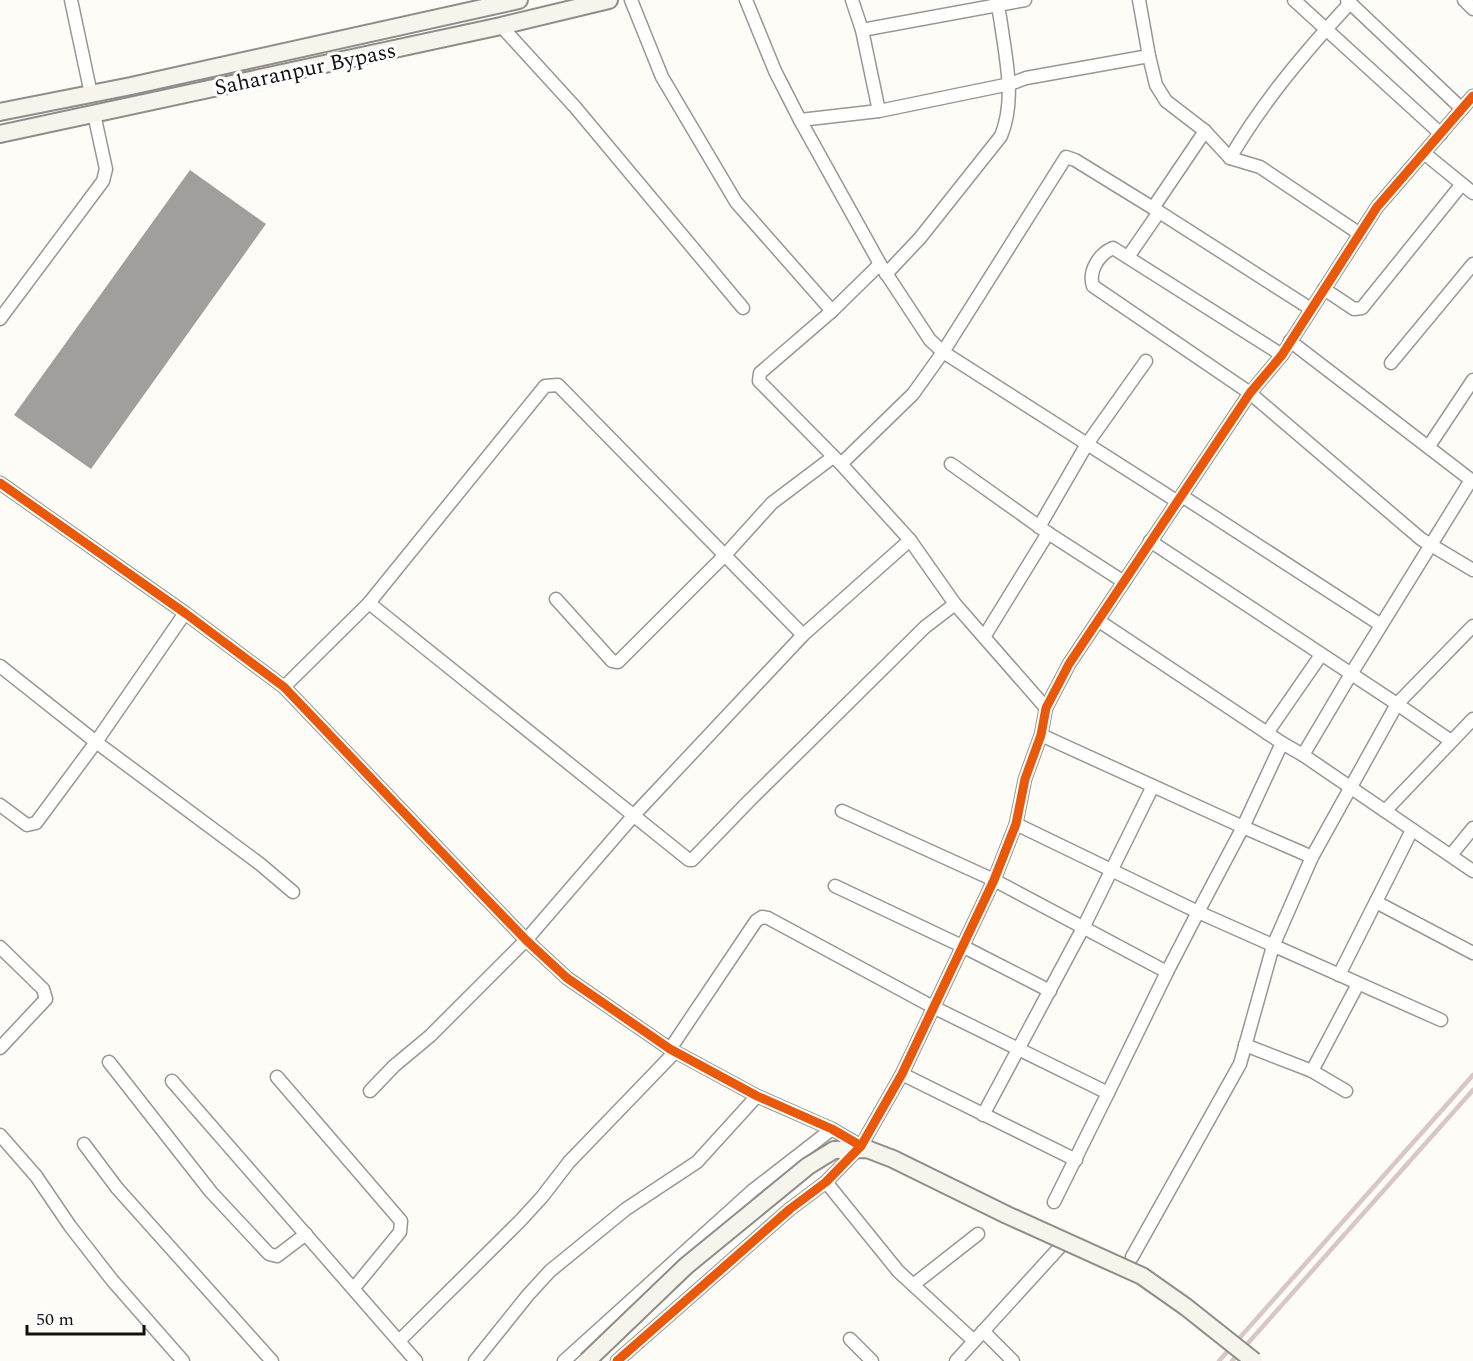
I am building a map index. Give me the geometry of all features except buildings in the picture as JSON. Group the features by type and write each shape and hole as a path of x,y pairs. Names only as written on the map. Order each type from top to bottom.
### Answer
{"main road":[{"path":"0,112 519,0"},
{"name":"Saharanpur Bypass","path":"0,134 501,26 609,0"},
{"path":"37,105 42,125"},
{"path":"587,1361 686,1266 808,1166 834,1150 867,1149 893,1159 1007,1215 1142,1276 1186,1307 1254,1361"}],"street":[{"path":"71,0 91,94"},
{"path":"631,0 662,77 736,202 832,311"},
{"path":"746,0 775,70 800,120 883,269 930,340 943,351 1087,444 1180,499 1381,625"},
{"path":"852,0 862,30 879,111"},
{"path":"862,30 997,3 1025,0"},
{"path":"1139,0 1156,85 1166,101 1205,131 1230,158 1260,168 1360,234"},
{"path":"1294,0 1441,134"},
{"path":"1464,0 1473,9"},
{"path":"1230,158 1242,136 1275,90 1349,2 1462,109"},
{"path":"997,3 1010,84 1006,122 1001,136 920,238 760,372 759,381 837,460 910,540 955,604 1046,708"},
{"path":"501,26 575,107 743,308"},
{"path":"800,120 879,111 1010,84 1026,78 1149,56"},
{"path":"617,1361 630,1356 790,1209 826,1182 861,1146 902,1074 994,880 1016,824 1025,778 1041,735 1046,708 1068,664 1250,393 1282,355 1377,207 1473,96"},
{"path":"0,319 103,182 106,169 94,114"},
{"path":"1128,257 1205,131"},
{"path":"1424,153 1473,193"},
{"path":"556,599 612,661 618,662 725,555 772,503 837,460 913,394 943,351 1066,157 1075,160 1156,210 1311,309"},
{"path":"1324,289 1354,309 1362,308 1462,184"},
{"path":"1282,355 1113,248 1093,269 1091,276 1093,286 1250,393 1431,546 1473,570"},
{"path":"1391,363 1473,264"},
{"path":"1290,341 1472,480 1350,674 1303,755"},
{"path":"984,637 1087,444 1146,361"},
{"path":"1429,446 1473,380"},
{"path":"284,687 369,603 545,386 551,384 558,385 803,635"},
{"path":"951,464 1043,530 1124,582"},
{"path":"0,483 185,613 284,687 526,940 567,978 672,1051 757,1096 832,1129 861,1146"},
{"path":"370,1091 394,1066 430,1036 526,940 634,814 803,635 910,540"},
{"path":"1150,541 1451,741"},
{"path":"369,603 689,860 695,858 748,802 925,627 955,604"},
{"path":"0,805 24,823 33,825 96,742 185,613"},
{"path":"1099,621 1303,755 1473,871"},
{"path":"1132,1257 1240,1064 1273,946 1312,858 1397,704 1473,626"},
{"path":"1268,733 1321,655"},
{"path":"0,666 96,742 260,864 293,892"},
{"path":"1385,812 1473,719"},
{"path":"1041,735 1312,858"},
{"path":"1054,1202 1167,972 1243,827 1282,743"},
{"path":"983,1115 1083,928 1154,786"},
{"path":"842,811 994,880 1167,972"},
{"path":"1016,824 1198,912 1441,1020"},
{"path":"1450,855 1473,828"},
{"path":"1339,975 1412,831"},
{"path":"835,886 1050,991"},
{"path":"1376,902 1473,953"},
{"path":"400,1340 520,1221 569,1162 672,1051 756,921 762,917 768,918 933,1007 1108,1093"},
{"path":"0,947 44,989 46,999 0,1048"},
{"path":"1312,1071 1358,984"},
{"path":"1245,1045 1312,1071 1346,1091"},
{"path":"109,1062 211,1192 269,1254 277,1256 306,1233"},
{"path":"902,1074 1076,1160"},
{"path":"278,1077 401,1221 400,1232 354,1288"},
{"path":"172,1081 416,1361"},
{"path":"476,1361 550,1271 626,1209 697,1162 757,1096"},
{"path":"564,1361 752,1191 832,1129"},
{"path":"0,1135 36,1176 70,1226 112,1280 183,1361"},
{"path":"84,1144 117,1188 272,1361"},
{"path":"826,1182 898,1271 974,1341"},
{"path":"913,1285 978,1234"},
{"path":"956,1361 1059,1248"},
{"path":"983,1331 1013,1361"},
{"path":"850,1339 872,1361"}],"railway":[{"path":"1219,1361 1473,1075"},
{"path":"1232,1361 1473,1090"}],"cycle path":[{"path":"617,1361 790,1209 826,1182 861,1146 902,1074 994,880 1016,824 1025,779 1041,735 1046,708 1069,664 1250,393 1282,355 1377,207 1473,96"},
{"path":"0,483 185,613 284,687 526,940 567,978 670,1049 757,1096 832,1129 861,1146"}]}
